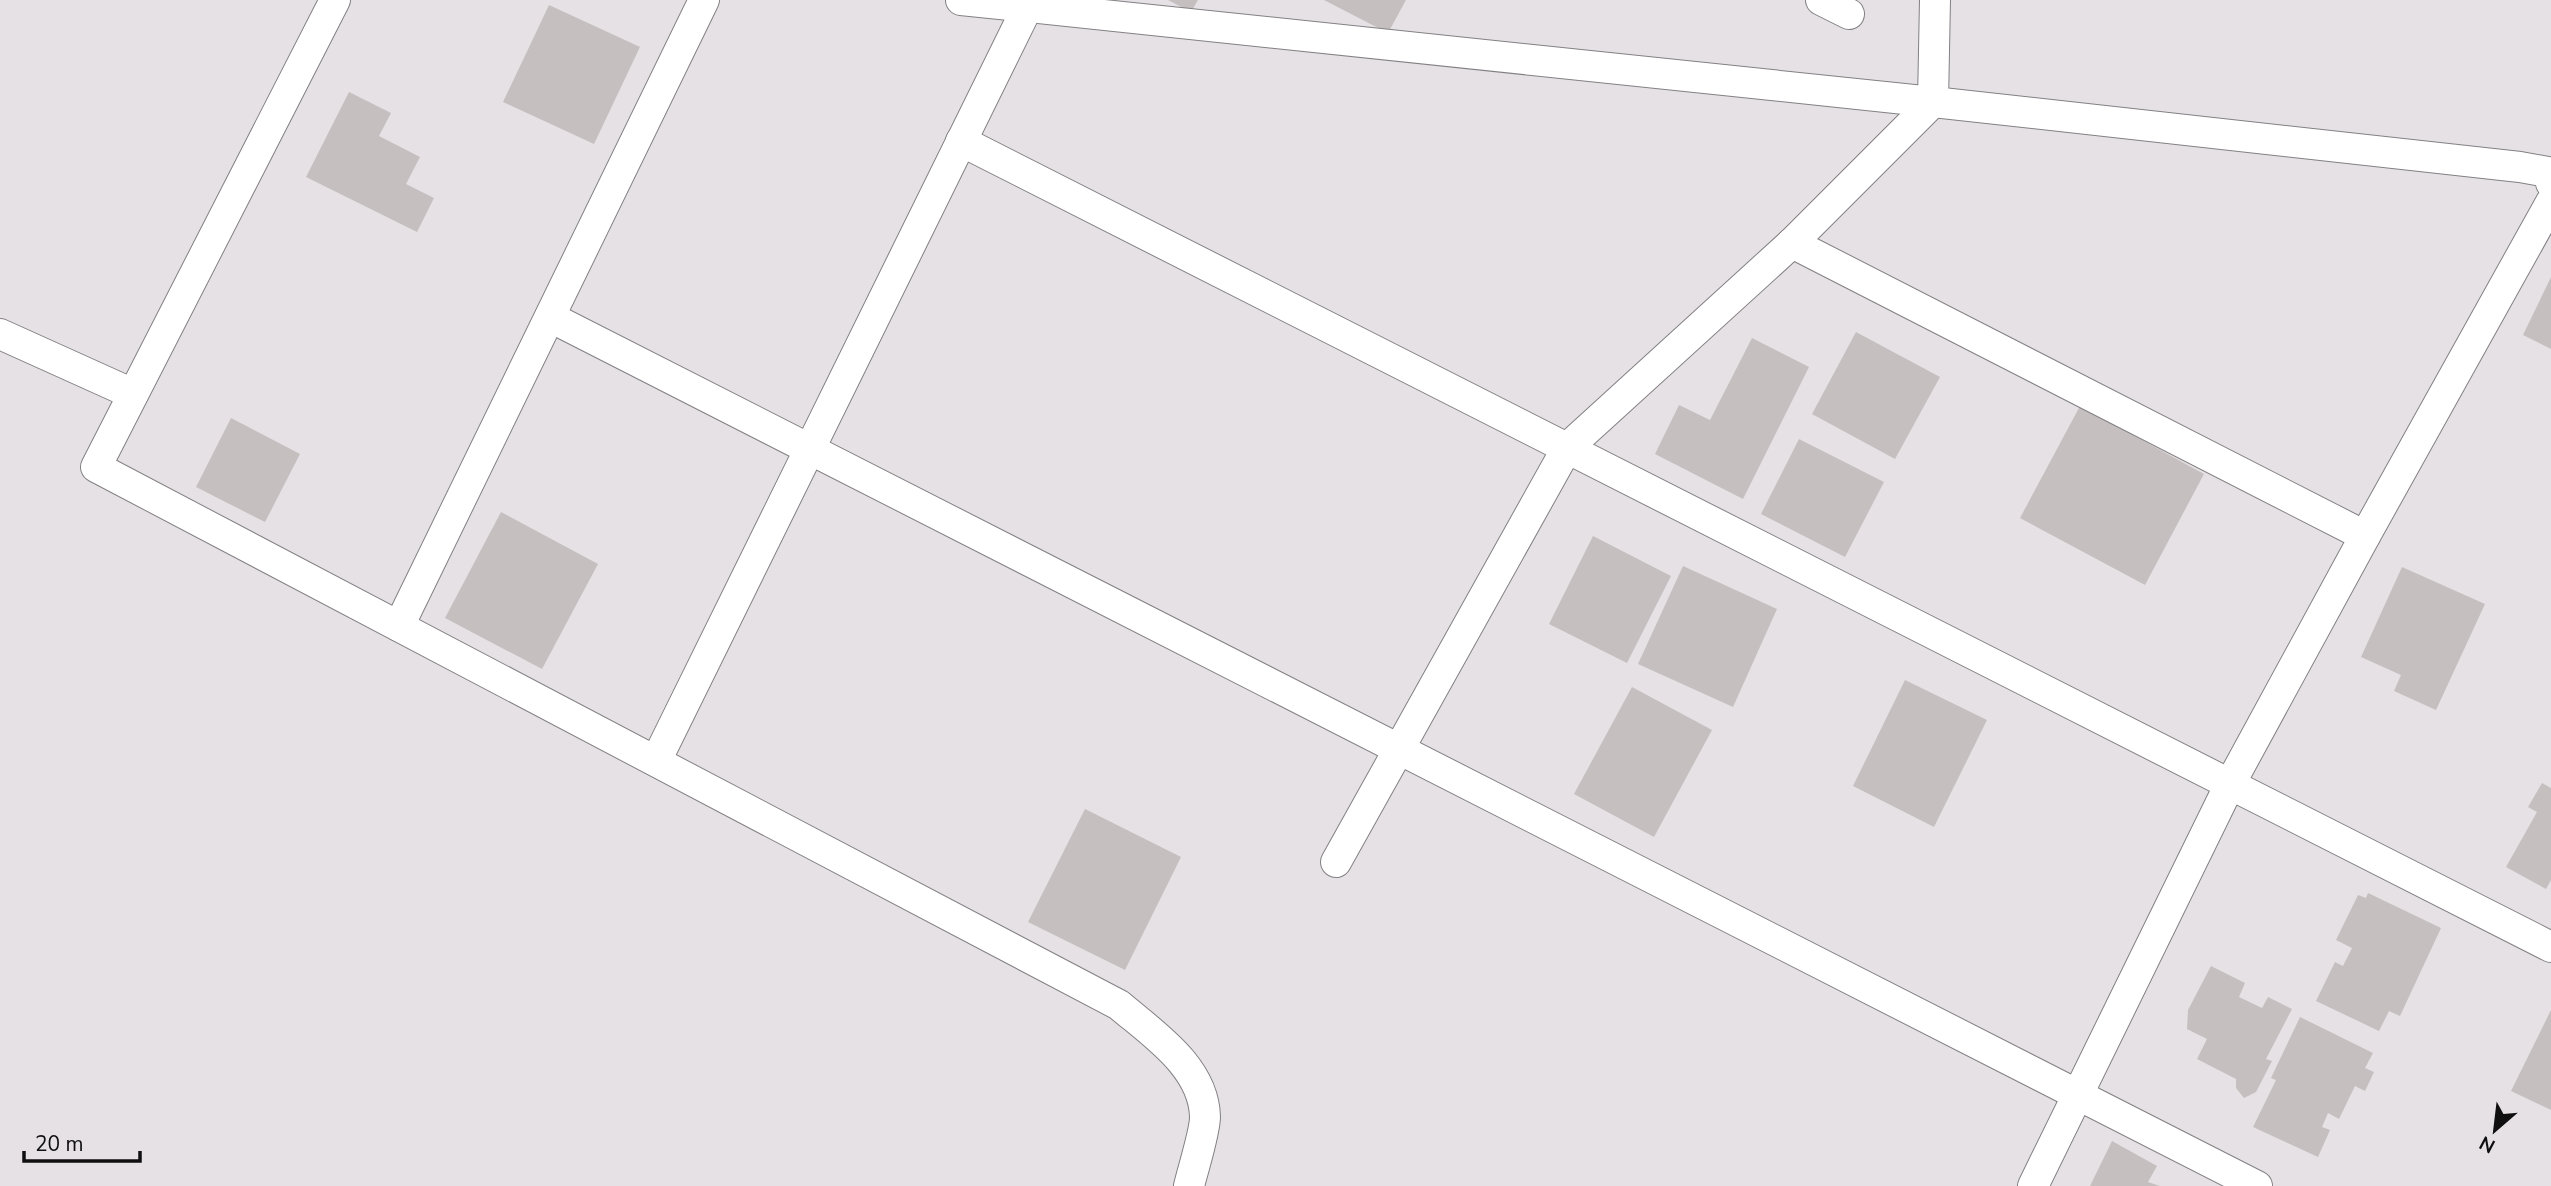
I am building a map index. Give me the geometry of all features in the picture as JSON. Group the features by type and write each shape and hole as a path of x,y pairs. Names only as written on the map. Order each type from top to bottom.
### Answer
{"street":[{"path":"335,0 96,467 1119,1005 1172,1050 1197,1084 1205,1118 1189,1186"},
{"path":"399,626 704,0"},
{"path":"961,0 1933,102 2520,167 2547,172 2551,184"},
{"path":"1821,0 1849,13"},
{"path":"1336,862 1567,448 1792,243 1933,102 1935,0"},
{"path":"656,761 1028,6"},
{"path":"961,141 2551,947"},
{"path":"2033,1186 2230,784 2551,202"},
{"path":"1792,243 2365,536"},
{"path":"550,317 2257,1186"},
{"path":"0,334 133,394"}],"building":[{"path":"1168,0 1198,0 1191,12"},
{"path":"1324,0 1406,0 1388,33"},
{"path":"549,5 640,47 594,144 503,102"},
{"path":"349,92 391,113 379,136 420,157 406,184 434,198 417,232 306,177"},
{"path":"2551,277 2551,349 2523,335"},
{"path":"1856,332 1940,377 1895,459 1812,414"},
{"path":"1752,338 1809,367 1743,499 1655,454 1679,405 1710,420"},
{"path":"2080,406 2204,474 2145,585 2020,518"},
{"path":"231,418 300,454 265,522 196,487"},
{"path":"1799,439 1884,482 1845,557 1761,514"},
{"path":"501,512 598,564 542,669 445,618"},
{"path":"1593,536 1671,576 1627,663 1549,624"},
{"path":"1683,566 1777,609 1733,707 1638,664"},
{"path":"2402,567 2485,604 2436,710 2394,691 2401,675 2361,657"},
{"path":"1905,680 1987,720 1934,827 1853,786"},
{"path":"1632,687 1712,730 1654,837 1574,794"},
{"path":"2542,783 2551,788 2551,880 2546,889 2506,867 2537,812 2528,807"},
{"path":"1085,809 1181,857 1125,970 1028,922"},
{"path":"2368,893 2441,928 2400,1016 2389,1011 2379,1031 2316,1001 2335,962 2343,966 2352,948 2336,940 2358,895 2366,898"},
{"path":"2211,966 2245,983 2239,997 2262,1008 2268,997 2292,1009 2266,1059 2272,1061 2256,1092 2244,1098 2236,1088 2236,1079 2197,1059 2207,1039 2187,1029 2188,1010"},
{"path":"2551,1010 2551,1110 2511,1091"},
{"path":"2300,1017 2373,1053 2365,1068 2374,1072 2365,1091 2355,1086 2339,1119 2328,1113 2322,1127 2330,1130 2318,1157 2253,1127 2276,1080 2271,1078"},
{"path":"2112,1141 2157,1166 2148,1182 2160,1186 2090,1186"}]}
